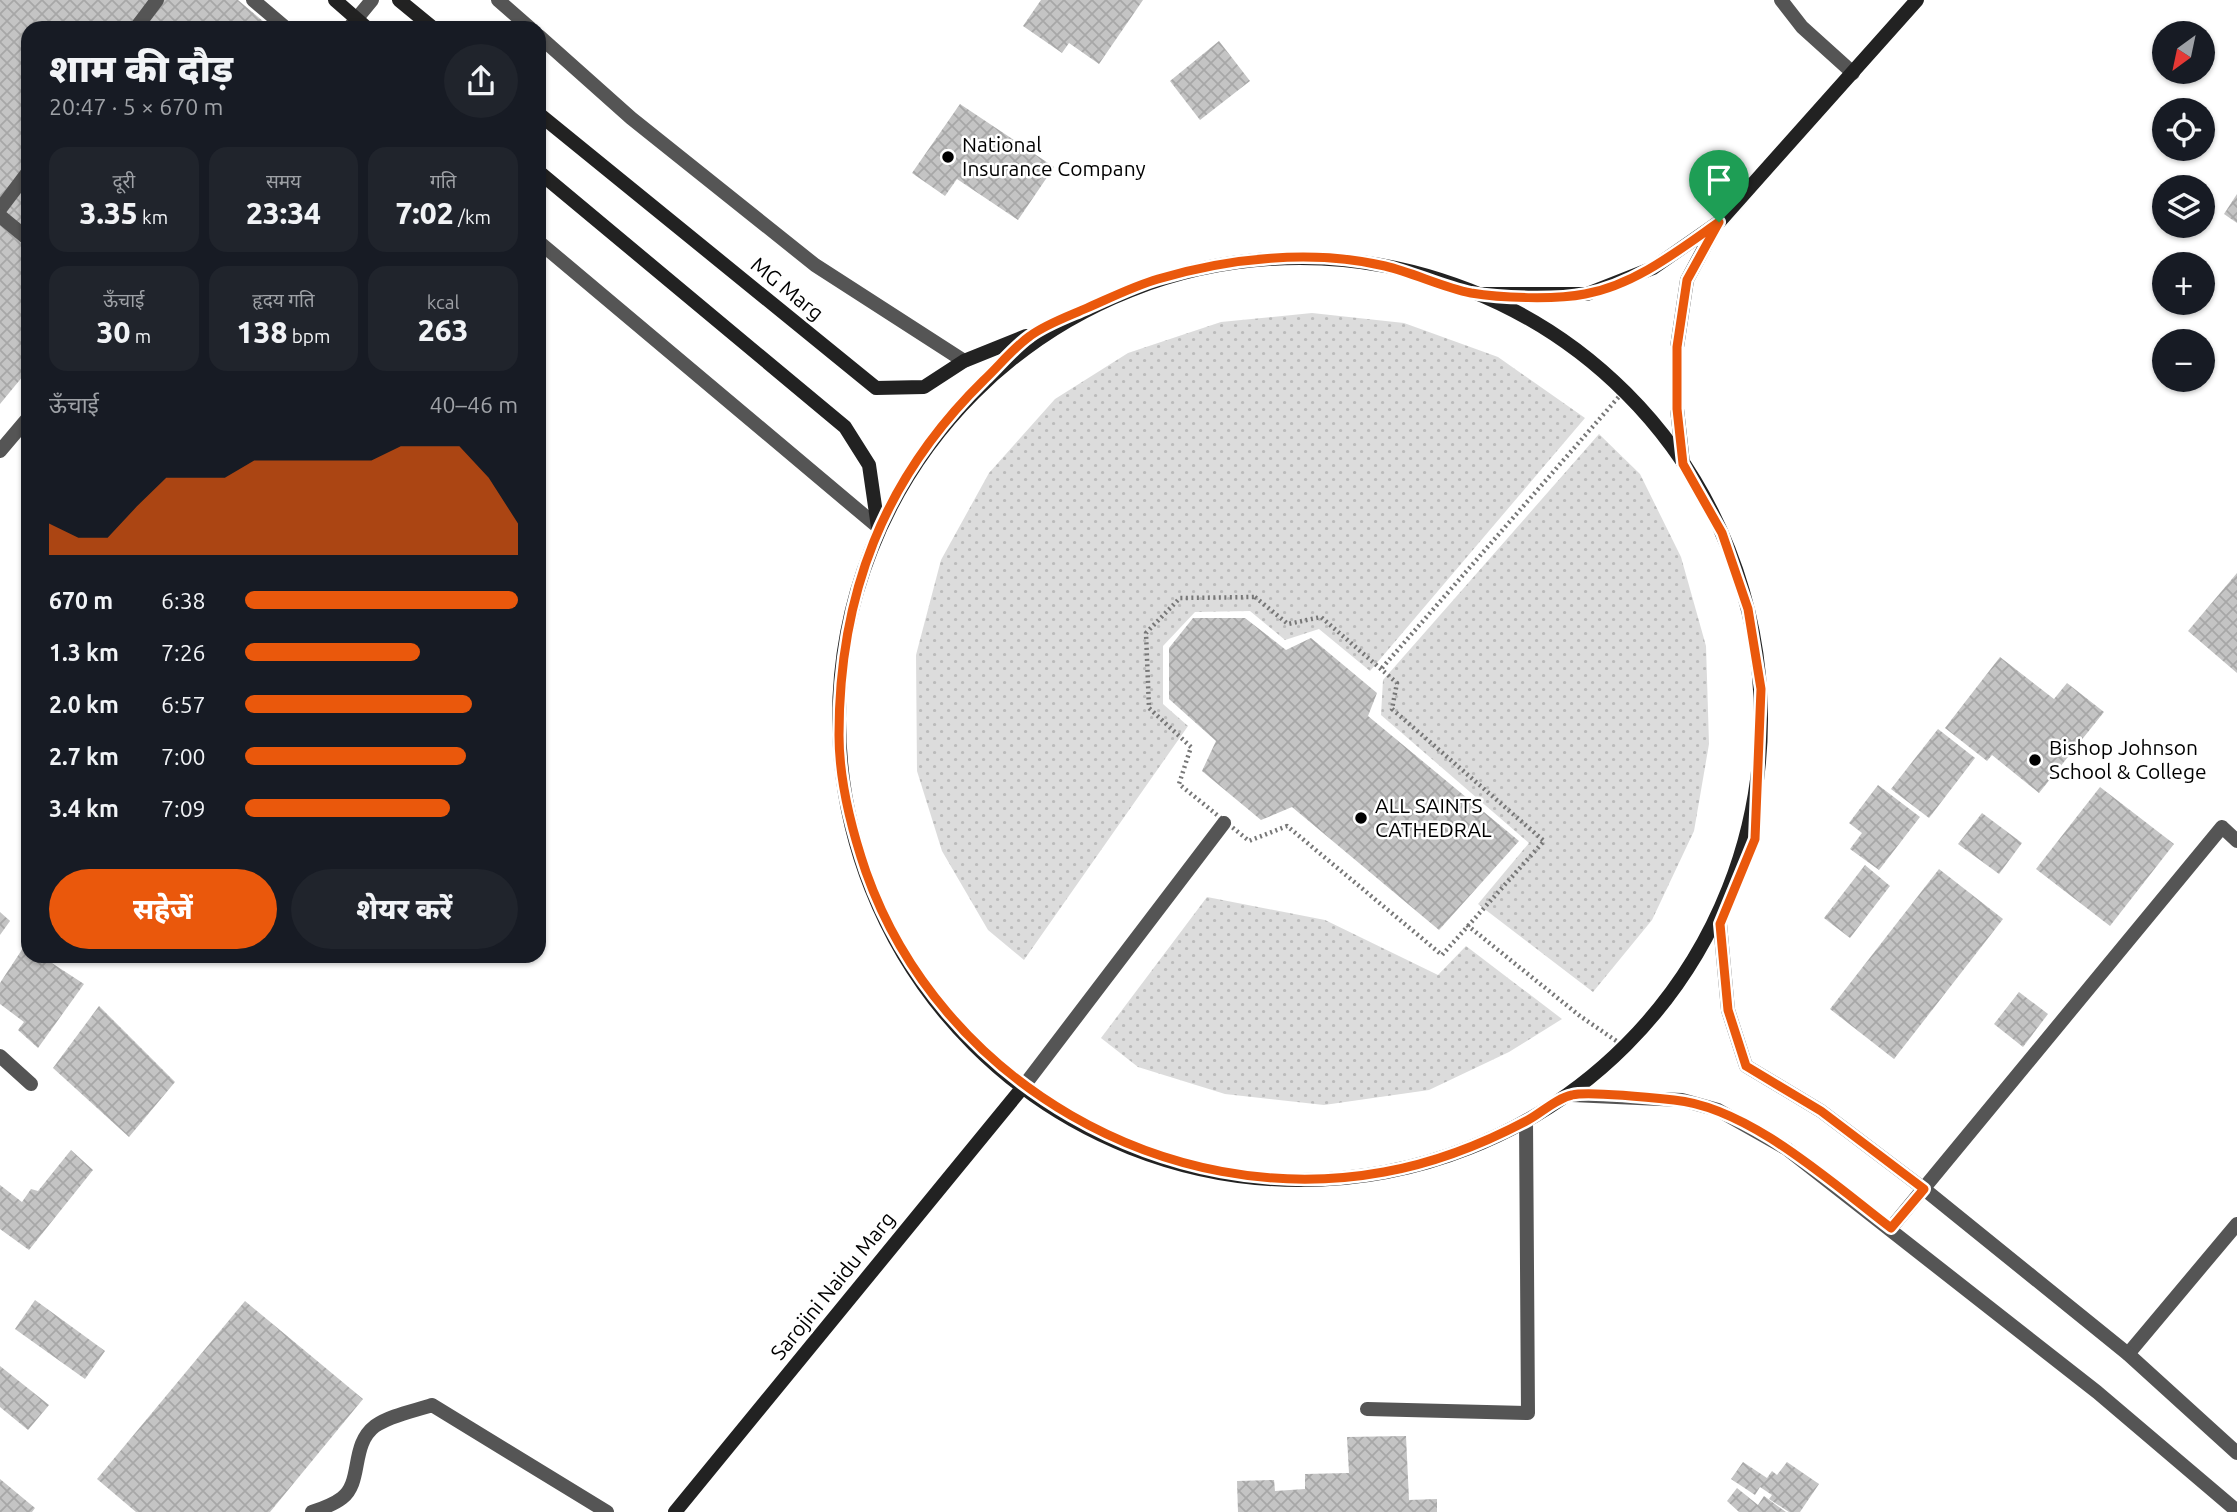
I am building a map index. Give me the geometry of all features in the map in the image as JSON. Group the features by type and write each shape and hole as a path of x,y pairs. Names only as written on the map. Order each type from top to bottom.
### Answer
{"main road":[{"path":"334,0 353,21"},
{"path":"399,0 424,21"},
{"path":"1683,464 1677,409 1677,347 1687,280 1719,222 1917,0"},
{"name":"MG Marg","path":"546,120 876,388 924,387 964,361 1154,280 1228,263 1305,257 1381,265 1472,293"},
{"path":"546,178 845,427 869,465 878,527"},
{"path":"1472,293 1529,296 1587,294 1653,268 1719,222"},
{"path":"1033,333 937,430 905,477 878,527 852,600 839,677 839,755 852,832 878,905 916,974 965,1035 1023,1087 1088,1127 1158,1157 1232,1174 1308,1179 1383,1172 1457,1153 1526,1121 1572,1095 1631,1051 1720,924 1755,839 1761,689 1748,609 1722,533 1683,464 1645,414 1623,392 1600,370 1571,349 1504,306 1472,293"},
{"name":"Sarojini Naidu Marg","path":"675,1512 1023,1087"}],"street":[{"path":"141,21 157,0"},
{"path":"253,0 278,21"},
{"path":"359,21 372,0"},
{"path":"498,0 522,21"},
{"path":"1781,0 1802,27 1853,73"},
{"path":"546,42 631,118 815,265 964,361"},
{"path":"0,209 21,181"},
{"path":"0,216 21,233"},
{"path":"546,248 878,527"},
{"path":"0,450 21,426"},
{"path":"1023,1087 1224,823"},
{"path":"1891,1228 2222,827 2237,841"},
{"path":"1720,924 1728,1010 1746,1066 1821,1111 1924,1189 2128,1354 2237,1453"},
{"path":"0,1056 31,1084"},
{"path":"1572,1095 1682,1100 1718,1110 1787,1149 2097,1392 2237,1511"},
{"path":"1367,1409 1528,1413 1526,1121"},
{"path":"2128,1354 2237,1224"},
{"path":"312,1512 343,1498 354,1479 357,1451 374,1427 401,1414 432,1405 607,1512"}],"path":[{"path":"1382,668 1623,392"},
{"path":"1255,597 1288,624 1321,617 1397,683 1392,709 1544,841 1442,955 1287,826 1249,841 1224,823 1179,784 1191,747 1149,708 1146,633 1180,598 1255,597"},
{"path":"1467,925 1580,1016 1631,1051"}],"shaded area":[{"path":"1312,313 1404,323 1498,357 1585,418 1370,671 1319,629 1285,640 1250,611 1195,612 1163,646 1163,704 1188,726 1024,960 988,930 942,851 917,771 916,655 941,560 989,473 1055,399 1128,353 1221,322"},
{"path":"1599,434 1640,474 1681,557 1706,646 1709,744 1694,831 1652,920 1593,992 1478,904 1529,843 1381,715 1383,680"},
{"path":"1207,897 1325,920 1438,975 1466,946 1562,1019 1509,1052 1429,1090 1324,1105 1225,1094 1138,1067 1101,1038"}],"building":[{"path":"0,0 238,0 263,21 21,21 21,378 0,404"},
{"path":"1041,0 1143,0 1099,64 1069,43 1062,53 1023,26"},
{"path":"1219,41 1250,81 1200,120 1170,81"},
{"path":"960,104 1054,167 1018,220 957,179 945,196 912,173"},
{"path":"2237,194 2237,223 2224,214"},
{"path":"2237,573 2237,673 2188,631"},
{"path":"1193,618 1245,618 1286,650 1311,638 1377,693 1368,716 1519,841 1439,930 1292,807 1261,820 1202,771 1216,741 1169,699 1169,648"},
{"path":"2000,657 2054,699 2067,683 2104,712 2039,793 1992,755 1987,761 1945,728"},
{"path":"1938,729 1975,758 1929,818 1891,789"},
{"path":"1878,785 1920,817 1879,870 1850,849 1862,833 1849,823"},
{"path":"2100,787 2174,844 2110,926 2036,869"},
{"path":"1982,813 2022,843 1999,874 1958,844"},
{"path":"1865,865 1890,886 1850,938 1824,918"},
{"path":"1939,869 2003,919 1894,1059 1830,1009"},
{"path":"0,912 10,921 0,935"},
{"path":"21,951 21,963 52,963 84,984 38,1048 18,1030 24,1022 0,1004 0,983"},
{"path":"2019,992 2048,1014 2023,1047 1994,1024"},
{"path":"99,1006 175,1082 129,1137 53,1068"},
{"path":"71,1150 93,1170 29,1250 0,1229 0,1185 22,1202 31,1189 38,1191"},
{"path":"35,1300 105,1351 85,1379 15,1329"},
{"path":"245,1301 363,1399 270,1512 136,1512 97,1479"},
{"path":"0,1366 49,1405 28,1430 0,1407"},
{"path":"1406,1436 1409,1500 1437,1499 1437,1512 1238,1512 1237,1481 1274,1480 1275,1491 1305,1489 1305,1474 1349,1473 1347,1437"},
{"path":"1743,1462 1767,1478 1772,1471 1777,1475 1787,1462 1819,1484 1800,1512 1789,1512 1769,1499 1772,1495 1760,1487 1755,1495 1731,1479"},
{"path":"0,1479 35,1508 32,1512 0,1512"},
{"path":"1737,1488 1758,1505 1764,1496 1786,1512 1739,1512 1727,1501"}],"place":[{"name":"National Insurance Company","path":"948,157"},
{"name":"Bishop Johnson School & College","path":"2035,760"},
{"name":"ALL SAINTS CATHEDRAL","path":"1361,818"}],"route":[{"path":"1719,222 1687,280 1677,347 1677,409 1683,464 1722,533 1748,609 1761,689 1755,839 1720,924 1728,1010 1746,1066 1821,1111 1924,1189 1891,1228 1787,1149 1718,1110 1682,1100 1572,1095 1526,1121 1457,1153 1383,1172 1308,1179 1232,1174 1158,1157 1088,1127 1023,1087 965,1035 916,974 878,905 852,832 839,755 839,677 852,600 878,527 905,477 937,430 1033,333 1154,280 1228,263 1305,257 1381,265 1472,293 1529,296 1587,294 1653,268 1719,222"}]}
